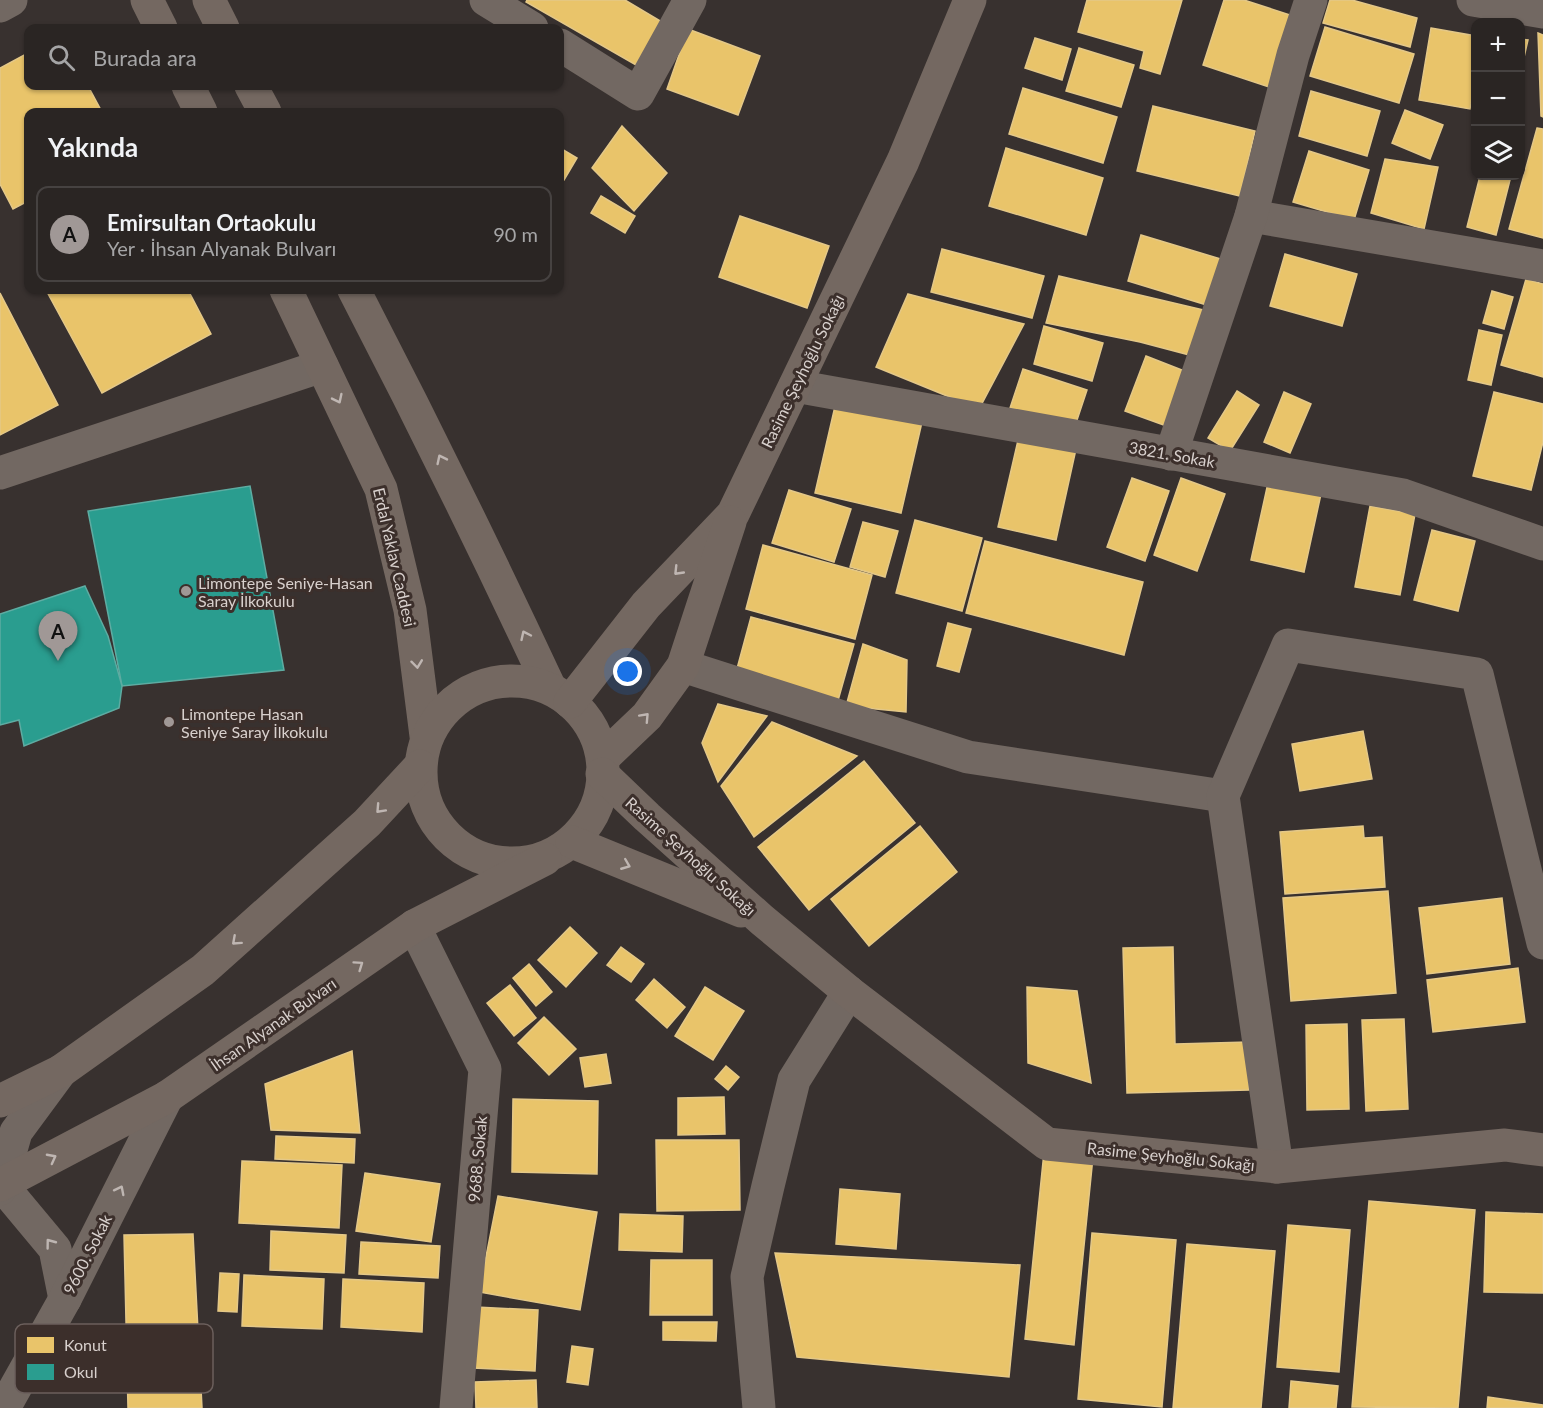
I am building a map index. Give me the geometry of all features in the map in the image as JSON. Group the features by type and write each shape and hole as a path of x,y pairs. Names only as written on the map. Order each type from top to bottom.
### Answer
{"main road":[{"path":"147,0 159,24"},
{"path":"209,0 221,24"},
{"name":"Rasime Şeyhoğlu Sokağı","path":"560,695 733,514 903,161 970,0"},
{"path":"190,90 199,108"},
{"path":"253,90 263,108"},
{"name":"Erdal Yaklav Caddesi","path":"288,294 381,489 410,610 423,751"},
{"path":"356,294 508,598 560,695"},
{"path":"603,766 647,716 683,666 733,514"},
{"path":"0,1101 61,1071 203,970 367,823 423,751 443,711 465,692 492,682 521,680 560,695 575,705 593,729 603,766 602,789 592,818 558,851 515,865 484,861 457,847 436,825 423,797 423,751"},
{"name":"Rasime Şeyhoğlu Sokağı","path":"603,766 647,817 762,920 849,992 1047,1143 1277,1167 1505,1145 1543,1150"},
{"name":"Rasime Şeyhoğlu Sokağı","path":"558,851 762,920"},
{"name":"İhsan Alyanak Bulvarı","path":"0,1185 167,1097 414,926 558,851"}],"street":[{"path":"0,6 11,0"},
{"path":"486,0 525,24"},
{"path":"564,48 638,94 690,0"},
{"path":"1172,454 1251,216 1293,55 1311,0"},
{"path":"1473,0 1543,12"},
{"path":"1251,216 1543,266"},
{"path":"0,473 322,366"},
{"name":"3821. Sokak","path":"795,386 1402,495 1543,544"},
{"path":"1277,1167 1223,796 1288,645 1477,674 1543,943"},
{"path":"683,666 968,757 1223,796"},
{"name":"9688. Sokak","path":"414,926 485,1069 456,1408"},
{"path":"759,1408 747,1276 794,1080 849,992"},
{"path":"61,1071 16,1132 0,1185 56,1250 65,1299"},
{"name":"9600. Sokak","path":"51,1324 167,1097"},
{"path":"1505,1145 1543,1140"},
{"name":"9600. Sokak","path":"4,1408 15,1388"}],"building: Konut":[{"path":"527,0 625,0 662,22 636,65 526,2"},
{"path":"1087,0 1182,0 1160,74 1140,68 1144,51 1078,32"},
{"path":"1224,0 1244,0 1296,17 1272,88 1203,65"},
{"path":"1330,0 1352,0 1417,18 1410,47 1323,23"},
{"path":"1325,27 1414,54 1399,103 1310,76"},
{"path":"1431,28 1471,35 1470,109 1419,100"},
{"path":"688,29 760,56 738,115 667,89"},
{"path":"1538,33 1543,35 1543,117 1541,116"},
{"path":"1035,38 1071,49 1062,80 1025,68"},
{"path":"1079,48 1134,65 1121,107 1066,91"},
{"path":"24,55 24,90 90,90 100,108 24,108 24,203 13,209 0,184 0,68"},
{"path":"1023,88 1117,117 1103,163 1009,134"},
{"path":"1311,91 1380,111 1367,156 1299,136"},
{"path":"1153,106 1255,131 1240,196 1137,171"},
{"path":"1405,110 1443,125 1430,159 1392,143"},
{"path":"622,126 667,173 634,211 592,168"},
{"path":"1537,128 1543,129 1543,238 1509,229 1523,180 1525,180 1525,171"},
{"path":"1006,148 1103,178 1086,235 989,206"},
{"path":"564,150 577,158 564,180"},
{"path":"1309,151 1369,170 1354,220 1293,202"},
{"path":"1385,159 1438,167 1424,229 1371,213"},
{"path":"1479,180 1510,180 1496,235 1467,227"},
{"path":"601,196 635,216 625,233 591,213"},
{"path":"740,216 829,246 807,308 719,277"},
{"path":"1141,235 1224,260 1210,306 1128,281"},
{"path":"942,249 1044,276 1032,318 931,292"},
{"path":"1285,254 1357,274 1342,326 1270,306"},
{"path":"1059,276 1208,311 1197,357 1140,342 1046,323"},
{"path":"1526,279 1543,284 1543,377 1501,365"},
{"path":"1492,291 1513,297 1504,329 1483,323"},
{"path":"0,293 58,405 0,435"},
{"path":"48,294 190,294 211,334 102,393"},
{"path":"908,294 1024,324 979,409 876,367"},
{"path":"1044,326 1103,343 1092,381 1034,364"},
{"path":"1479,330 1502,335 1491,385 1468,380"},
{"path":"1146,356 1192,374 1172,428 1125,411"},
{"path":"1023,369 1087,390 1074,429 1010,408"},
{"path":"1237,391 1259,405 1230,451 1208,438"},
{"path":"1284,392 1311,404 1290,453 1264,442"},
{"path":"1494,392 1543,404 1543,442 1531,490 1473,476"},
{"path":"836,402 922,422 901,513 815,493"},
{"path":"1019,436 1076,449 1056,540 998,527"},
{"path":"1132,478 1169,491 1145,561 1107,547"},
{"path":"1181,478 1225,494 1197,571 1154,555"},
{"path":"1268,483 1321,494 1304,572 1251,560"},
{"path":"789,490 851,509 834,562 772,543"},
{"path":"1370,506 1415,514 1400,595 1355,587"},
{"path":"915,520 982,538 962,611 896,593"},
{"path":"863,522 898,531 885,577 850,567"},
{"path":"1432,530 1475,541 1458,611 1414,600"},
{"path":"985,541 1143,582 1124,655 966,613"},
{"path":"763,545 872,575 855,639 746,609"},
{"path":"751,617 854,644 837,704 735,676"},
{"path":"948,623 971,629 959,672 937,666"},
{"path":"863,644 907,660 906,712 846,706"},
{"path":"718,704 767,716 718,782 702,743"},
{"path":"772,722 857,756 754,837 721,786"},
{"path":"1363,731 1372,779 1300,791 1292,744"},
{"path":"864,761 915,823 809,910 758,847"},
{"path":"920,826 957,872 869,946 831,899"},
{"path":"1363,826 1364,838 1382,837 1385,887 1285,894 1280,832"},
{"path":"1388,891 1396,993 1291,1001 1283,898"},
{"path":"1502,898 1510,964 1427,974 1419,908"},
{"path":"570,927 597,953 566,987 538,960"},
{"path":"621,947 644,964 631,982 607,965"},
{"path":"1173,947 1175,1044 1248,1042 1249,1090 1127,1093 1123,948"},
{"path":"529,964 552,992 536,1006 513,978"},
{"path":"1518,968 1525,1022 1433,1032 1427,980"},
{"path":"654,979 685,1007 667,1028 636,1000"},
{"path":"510,985 536,1018 514,1036 487,1003"},
{"path":"705,987 744,1011 713,1060 675,1036"},
{"path":"1027,987 1077,991 1091,1083 1028,1063"},
{"path":"544,1017 576,1049 549,1075 518,1043"},
{"path":"1404,1019 1408,1109 1366,1111 1362,1020"},
{"path":"1347,1024 1349,1109 1307,1110 1306,1025"},
{"path":"352,1051 360,1133 271,1130 265,1084"},
{"path":"606,1054 611,1083 585,1087 580,1058"},
{"path":"726,1066 739,1077 728,1090 715,1079"},
{"path":"724,1097 725,1134 678,1135 678,1098"},
{"path":"513,1099 598,1101 597,1174 512,1172"},
{"path":"276,1136 355,1139 354,1163 275,1159"},
{"path":"656,1140 739,1140 740,1210 657,1211"},
{"path":"1044,1152 1093,1157 1074,1345 1025,1339"},
{"path":"242,1161 342,1165 339,1228 239,1223"},
{"path":"365,1173 440,1184 431,1242 356,1231"},
{"path":"840,1189 900,1194 896,1249 836,1244"},
{"path":"498,1196 597,1212 580,1310 479,1292"},
{"path":"1369,1201 1475,1210 1458,1408 1352,1407"},
{"path":"1486,1212 1543,1214 1543,1293 1484,1292"},
{"path":"620,1214 683,1216 682,1252 619,1250"},
{"path":"1288,1225 1350,1230 1339,1372 1277,1367"},
{"path":"271,1231 346,1235 344,1273 270,1270"},
{"path":"1092,1233 1176,1240 1162,1407 1078,1399"},
{"path":"193,1234 198,1324 126,1324 124,1235"},
{"path":"361,1242 440,1246 438,1278 359,1274"},
{"path":"1187,1244 1275,1251 1261,1408 1173,1408"},
{"path":"775,1253 1020,1265 1009,1377 797,1357"},
{"path":"651,1260 712,1260 712,1315 650,1315"},
{"path":"220,1273 239,1274 237,1312 218,1311"},
{"path":"244,1275 324,1279 322,1329 242,1326"},
{"path":"343,1279 424,1283 422,1332 341,1327"},
{"path":"476,1307 538,1310 535,1371 473,1368"},
{"path":"663,1322 717,1322 716,1341 663,1340"},
{"path":"572,1346 593,1349 588,1385 567,1382"},
{"path":"536,1380 537,1408 476,1408 475,1382"},
{"path":"1291,1381 1338,1386 1336,1408 1289,1408"},
{"path":"128,1393 201,1393 202,1408 128,1408"},
{"path":"1488,1397 1543,1405 1543,1408 1487,1408"}],"building: Okul":[{"name":"Limontepe Seniye-Hasan Saray İlkokulu","path":"250,486 284,670 122,686 88,511"},
{"path":"85,586 108,636 122,686 119,708 24,746 19,720 0,725 0,614"}],"place":[{"name":"Limontepe Seniye-Hasan Saray İlkokulu","path":"186,591"},
{"name":"Emirsultan Ortaokulu","path":"58,661"},
{"name":"Limontepe Hasan Seniye Saray İlkokulu","path":"169,722"}]}
